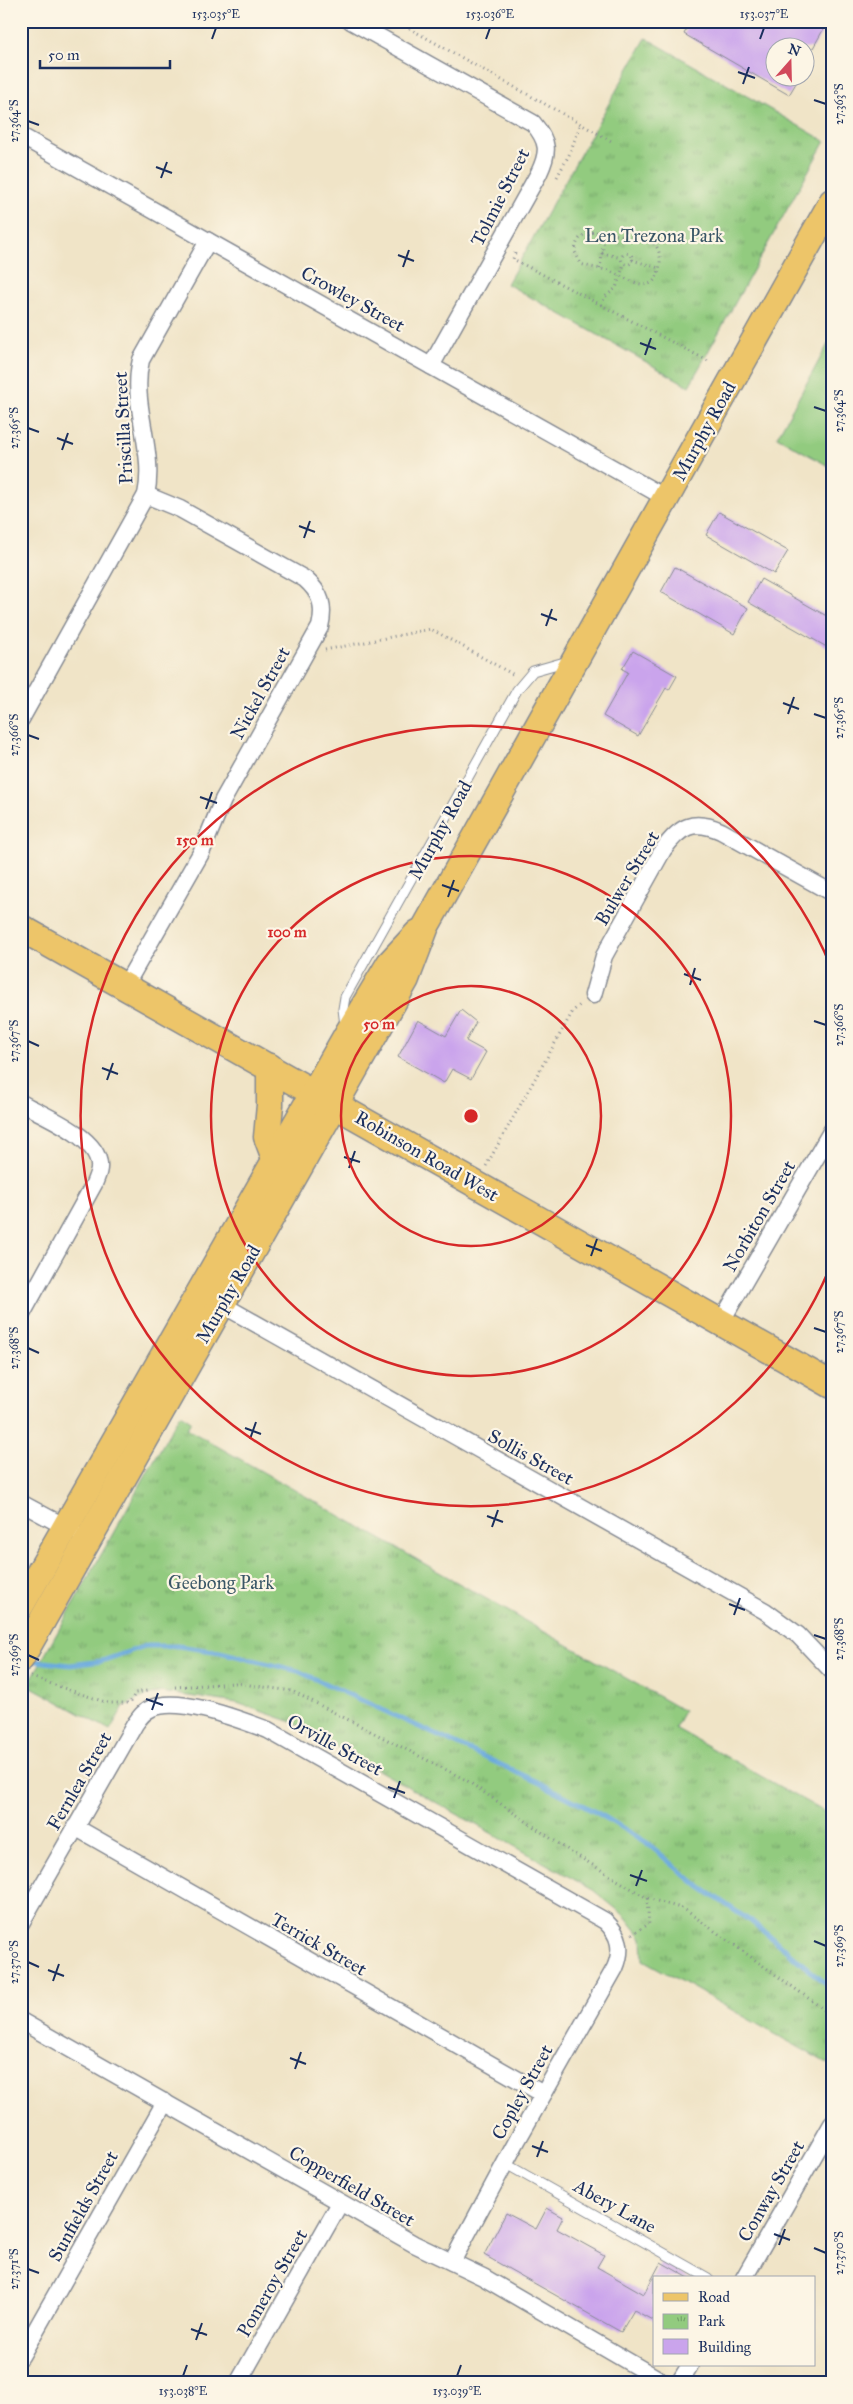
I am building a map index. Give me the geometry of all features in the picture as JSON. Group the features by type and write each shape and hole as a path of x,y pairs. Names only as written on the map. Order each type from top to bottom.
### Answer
{"main road":[{"name":"Murphy Road","path":"23,1667 211,1298 276,1162 325,1098 406,979 426,926 832,202"},
{"name":"Murphy Road","path":"21,1605 65,1527 211,1298 325,1098 348,1033 390,963 426,926"},
{"name":"Robinson Road West","path":"21,928 832,1385"},
{"path":"270,1067 270,1105 267,1136 276,1162"}],"street":[{"name":"Tolmie Street","path":"351,21 533,123 544,139 546,147 546,158 539,173 431,366"},
{"name":"Crowley Street","path":"21,136 666,498"},
{"name":"Priscilla Street","path":"21,719 146,495 147,470 138,380 140,360 208,241"},
{"name":"Nickel Street","path":"125,986 201,853 223,800 320,627 322,618 322,601 313,585 305,579 180,509 146,495"},
{"name":"Bulwer Street","path":"593,995 604,956 671,839 687,826 708,826 721,831 832,893"},
{"path":"21,1102 83,1138 94,1150 99,1165 94,1184 21,1316"},
{"name":"Norbiton Street","path":"721,1322 832,1130"},
{"name":"Sollis Street","path":"211,1298 765,1611 798,1635 832,1671"},
{"path":"21,1503 88,1540"},
{"name":"Orville Street","path":"144,1713 160,1705 183,1706 240,1720 268,1730 596,1915 612,1927 619,1940"},
{"name":"Fernlea Street","path":"21,1923 135,1724 144,1713"},
{"name":"Terrick Street","path":"75,1827 543,2094"},
{"name":"Copley Street","path":"452,2262 614,1968 620,1953 619,1940"},
{"name":"Copperfield Street","path":"21,2021 340,2203 414,2244 483,2277 666,2383"},
{"name":"Sunfields Street","path":"21,2356 165,2102"},
{"name":"Conway Street","path":"745,2276 832,2124"},
{"name":"Pomeroy Street","path":"238,2383 340,2203"},
{"path":"679,2383 689,2366"}],"lane":[{"name":"Murphy Road","path":"348,1033 343,1018 345,997 524,680 533,671 576,659"},
{"name":"Abery Lane","path":"506,2164 704,2276"}],"path":[{"path":"396,21 613,142"},
{"path":"596,232 605,233 650,240 658,249 659,268 653,281 644,285 581,264 575,252 576,245 583,235 596,232"},
{"path":"600,269 605,233"},
{"path":"516,250 513,258 710,362"},
{"path":"602,253 621,258 627,254 632,256 632,260"},
{"path":"601,305 605,296 616,288 624,264 621,258"},
{"path":"632,260 659,268"},
{"path":"624,264 629,264 632,260"},
{"path":"306,650 324,650 431,629 524,680"},
{"path":"476,1184 573,1011 593,995"},
{"path":"23,1667 108,1703 130,1703 136,1693 150,1690"},
{"path":"165,1687 235,1683 292,1691 466,1780 568,1850 647,1898 684,1909 822,2008 832,2019"},
{"path":"619,1940 649,1924 647,1898"}],"green space":[{"name":"Len Trezona Park","path":"646,38 825,141 689,386 507,284"},
{"path":"832,337 832,468 777,437"},
{"name":"Geebong Park","path":"180,1414 191,1421 187,1429 684,1711 675,1728 832,1816 832,2066 643,1960 642,1938 625,1916 593,1890 292,1722 237,1703 161,1692 138,1699 124,1706 110,1730 28,1685"}],"building":[{"path":"691,21 828,21 816,43 816,38 766,38 766,82 684,34"},
{"path":"777,88 793,88 789,95"},
{"path":"719,512 788,551 774,574 706,535"},
{"path":"675,567 748,608 734,634 661,592"},
{"path":"761,579 832,619 832,650 748,602"},
{"path":"633,651 677,676 669,690 666,688 638,736 603,716 628,672 622,669"},
{"path":"461,1010 476,1022 466,1041 486,1052 471,1079 452,1069 444,1083 398,1057 418,1020 446,1036"},
{"path":"547,2208 563,2217 557,2229 604,2255 597,2267 644,2294 653,2277 653,2320 634,2310 621,2332 484,2255 506,2213 536,2229"},
{"path":"661,2262 686,2276 654,2276"}],"waterway":[{"path":"36,1661 70,1665 102,1661 145,1646 178,1646 220,1652 298,1671 540,1783 601,1815 647,1843 696,1884 756,1925 832,1989"}]}
